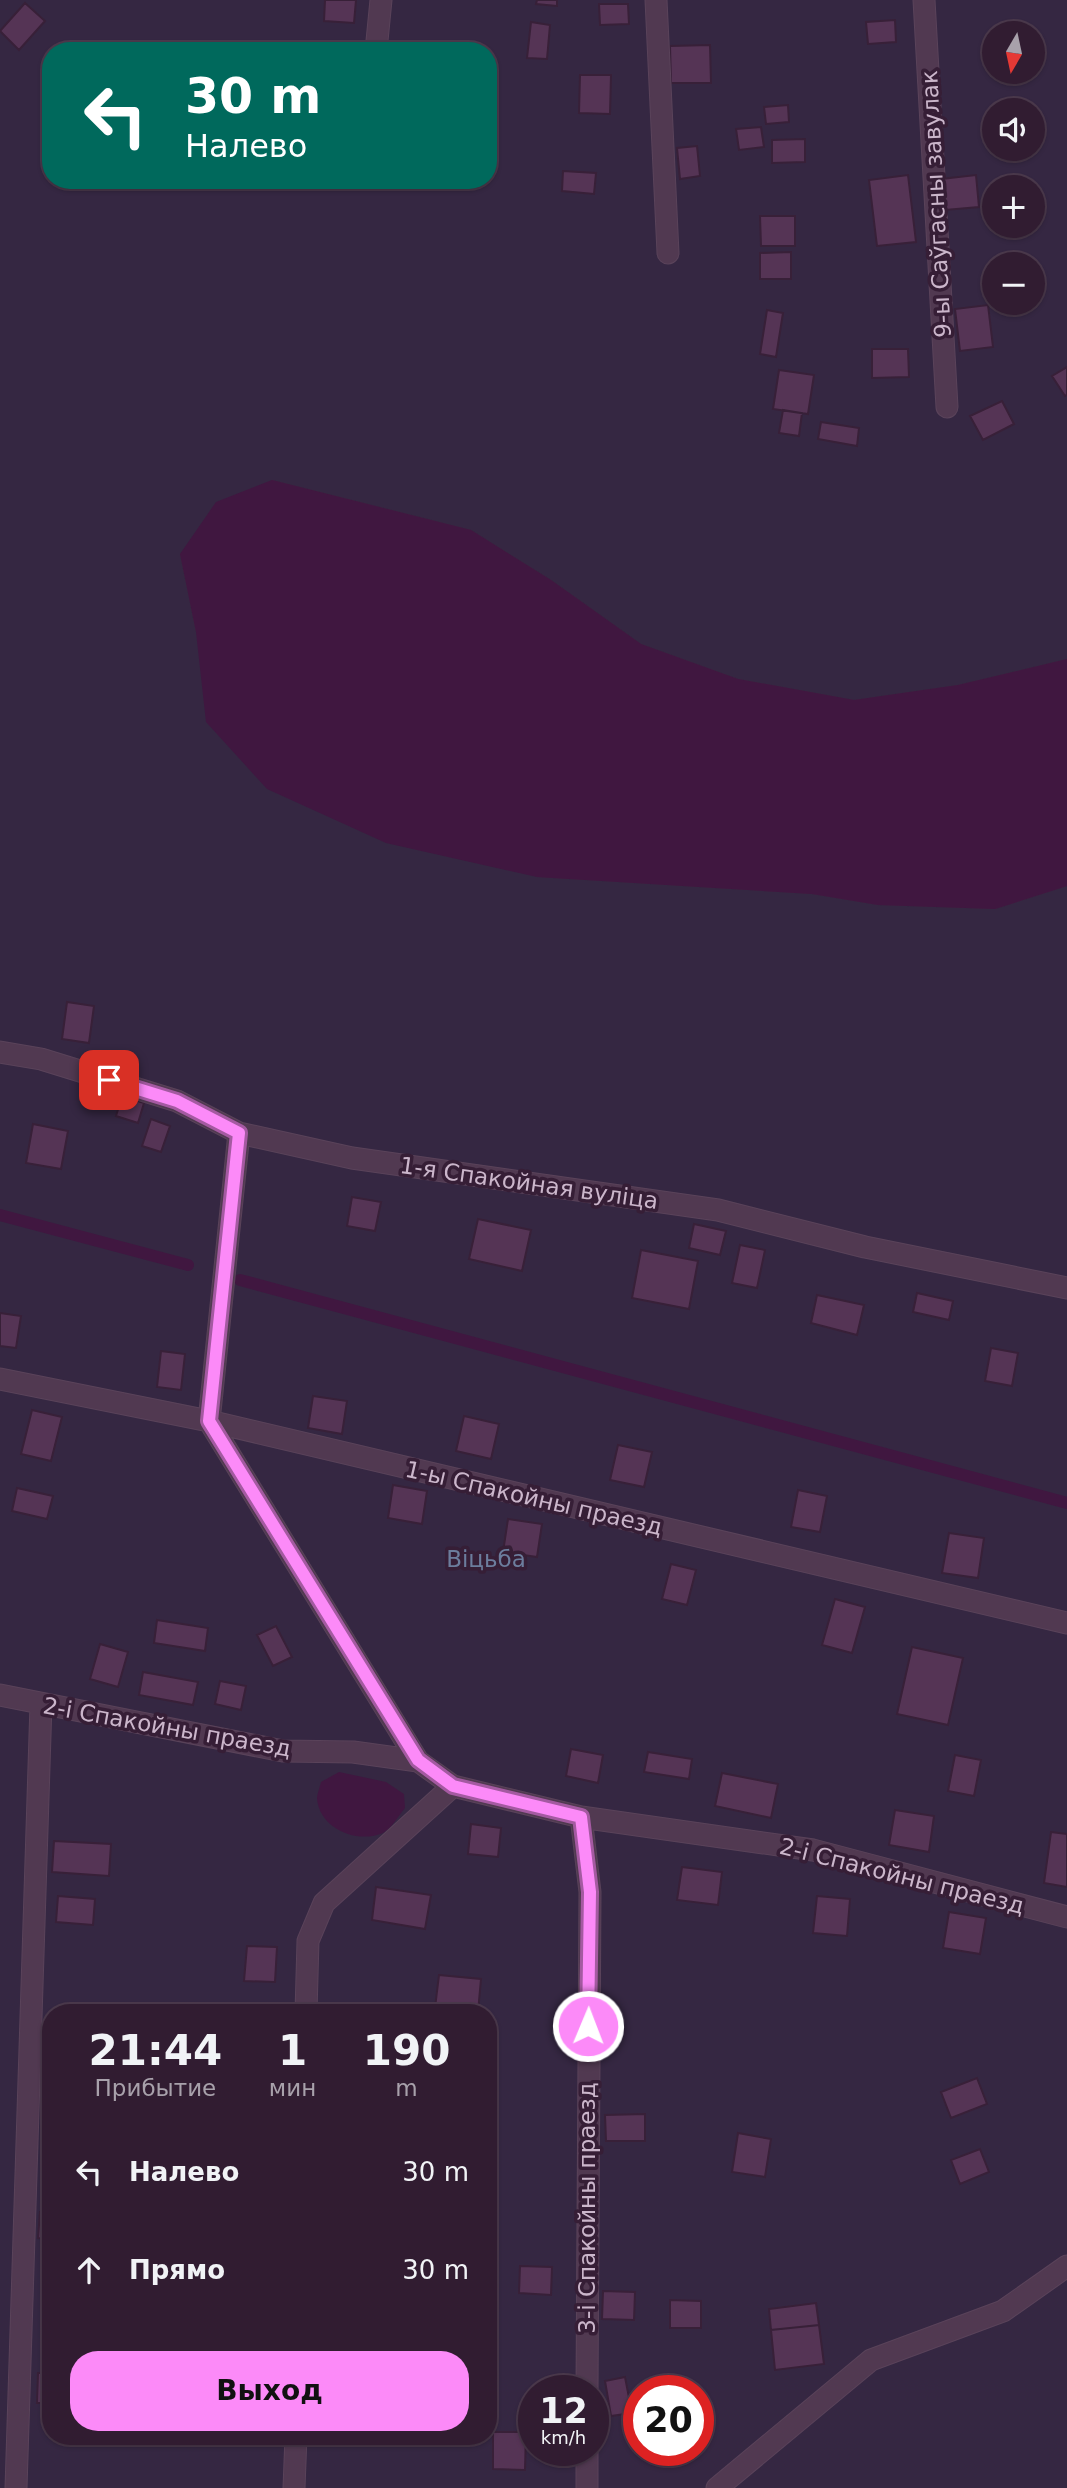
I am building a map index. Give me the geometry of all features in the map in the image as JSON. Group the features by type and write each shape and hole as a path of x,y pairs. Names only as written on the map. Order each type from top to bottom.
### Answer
{"lane":[{"path":"377,42 381,0"},
{"path":"656,0 668,253"},
{"name":"9-ы Саўгасны завулак","path":"924,0 947,407"},
{"name":"1-я Спакойная вуліца","path":"0,1052 41,1059 177,1101 239,1133 352,1158 718,1210 865,1247 1067,1288"},
{"path":"239,1133 209,1421 418,1760"},
{"name":"1-ы Спакойны праезд","path":"0,1379 209,1421 1067,1623"},
{"name":"2-і Спакойны праезд","path":"0,1696 283,1751 353,1752 418,1760 453,1786 581,1817 813,1850 1067,1917"},
{"path":"16,2488 41,1704"},
{"path":"306,2004 308,1941 324,1903 453,1786"},
{"name":"3-і Спакойны праезд","path":"581,1817 590,1892 586,2160 587,2375"},
{"path":"717,2488 871,2360 1003,2311 1067,2266"},
{"path":"295,2488 296,2445"},
{"path":"587,2466 587,2488"}],"green space":[{"name":"Віцьба","path":"0,0 1067,0 1067,659 958,685 854,700 738,679 641,644 551,580 471,530 272,480 180,554 196,632 537,877 812,894 878,905 995,909 1067,886 1067,2488 0,2488"}],"shaded area":[{"path":"272,480 471,530 551,580 641,644 738,679 854,700 958,685 1067,659 1067,886 995,909 878,905 812,894 537,877 386,843 267,789 206,722 196,632 180,554 216,502"},
{"path":"339,1772 386,1782 404,1794 405,1808 386,1831 373,1836 351,1835 332,1826 325,1819 317,1799 321,1782"}],"building":[{"path":"325,0 356,0 354,23 324,21"},
{"path":"537,0 557,0 557,6 536,4"},
{"path":"25,3 45,21 19,50 0,31"},
{"path":"599,4 628,4 629,24 600,25"},
{"path":"895,20 896,42 868,44 866,22"},
{"path":"531,22 550,25 547,59 527,58"},
{"path":"710,45 711,83 671,83 670,46"},
{"path":"580,75 611,75 610,114 579,113"},
{"path":"788,105 789,122 766,124 764,107"},
{"path":"761,127 764,147 739,150 736,129"},
{"path":"805,139 805,162 772,163 772,140"},
{"path":"697,146 700,176 680,179 677,148"},
{"path":"563,171 596,173 594,194 562,191"},
{"path":"908,175 916,242 877,246 869,180"},
{"path":"976,175 979,207 945,210 941,179"},
{"path":"760,216 795,216 795,246 761,246"},
{"path":"791,252 791,279 760,279 760,253"},
{"path":"982,306 982,315 989,315 993,347 960,351 955,309"},
{"path":"767,310 783,313 776,357 760,354"},
{"path":"872,349 908,349 909,377 872,378"},
{"path":"1067,367 1067,395 1065,396 1052,376"},
{"path":"779,370 814,375 808,414 773,409"},
{"path":"1002,401 1014,424 983,440 970,416"},
{"path":"783,410 802,413 799,436 779,433"},
{"path":"821,422 859,428 857,446 818,439"},
{"path":"67,1002 94,1006 89,1043 62,1039"},
{"path":"122,1096 144,1103 138,1123 116,1116"},
{"path":"151,1119 170,1126 161,1152 142,1146"},
{"path":"33,1124 68,1131 61,1169 26,1163"},
{"path":"352,1197 381,1202 375,1231 347,1226"},
{"path":"478,1219 531,1230 522,1271 469,1259"},
{"path":"694,1224 726,1231 720,1255 689,1248"},
{"path":"740,1245 765,1250 757,1288 732,1283"},
{"path":"641,1250 698,1261 689,1309 632,1298"},
{"path":"917,1293 953,1301 949,1320 913,1312"},
{"path":"817,1295 864,1305 857,1335 811,1323"},
{"path":"0,1313 21,1316 16,1348 0,1346"},
{"path":"991,1348 1018,1353 1012,1386 985,1381"},
{"path":"161,1351 185,1354 181,1390 157,1387"},
{"path":"313,1396 347,1401 342,1434 308,1428"},
{"path":"32,1410 62,1417 51,1461 21,1454"},
{"path":"464,1416 499,1424 491,1459 456,1451"},
{"path":"618,1445 652,1452 644,1487 610,1480"},
{"path":"393,1485 427,1491 422,1524 388,1518"},
{"path":"17,1488 53,1496 47,1519 12,1511"},
{"path":"798,1490 827,1496 820,1532 791,1527"},
{"path":"508,1519 542,1524 537,1557 503,1552"},
{"path":"949,1533 984,1538 978,1578 942,1573"},
{"path":"671,1564 696,1570 687,1605 662,1599"},
{"path":"835,1599 865,1607 852,1653 822,1645"},
{"path":"157,1620 208,1628 205,1651 154,1643"},
{"path":"276,1626 292,1657 273,1666 257,1635"},
{"path":"100,1644 128,1652 118,1687 90,1679"},
{"path":"912,1647 963,1658 948,1725 897,1714"},
{"path":"143,1672 198,1682 193,1705 139,1695"},
{"path":"220,1681 246,1686 241,1710 215,1704"},
{"path":"571,1749 603,1755 598,1783 566,1776"},
{"path":"648,1752 692,1759 689,1779 644,1772"},
{"path":"955,1755 981,1760 974,1796 948,1791"},
{"path":"722,1773 778,1784 771,1818 715,1806"},
{"path":"895,1810 934,1816 929,1852 889,1845"},
{"path":"471,1824 501,1828 498,1857 468,1854"},
{"path":"1051,1832 1067,1834 1067,1887 1044,1883"},
{"path":"54,1841 111,1844 109,1876 52,1872"},
{"path":"682,1867 722,1872 718,1905 677,1900"},
{"path":"376,1887 431,1895 425,1929 372,1920"},
{"path":"58,1896 95,1899 93,1925 56,1922"},
{"path":"817,1896 850,1899 847,1936 813,1933"},
{"path":"949,1912 986,1918 980,1954 943,1948"},
{"path":"247,1946 277,1947 275,1982 244,1981"},
{"path":"439,1975 481,1979 479,2004 435,2004"},
{"path":"977,2078 987,2104 951,2118 941,2092"},
{"path":"645,2114 645,2141 606,2141 605,2115"},
{"path":"738,2133 771,2139 765,2177 732,2172"},
{"path":"980,2149 989,2172 960,2184 951,2160"},
{"path":"40,2212 42,2212 42,2238 38,2238"},
{"path":"520,2266 552,2267 551,2295 519,2293"},
{"path":"603,2291 635,2292 634,2320 602,2319"},
{"path":"670,2300 701,2301 701,2328 670,2328"},
{"path":"816,2303 819,2325 771,2330 769,2309"},
{"path":"819,2325 824,2364 775,2370 771,2330"},
{"path":"38,2373 42,2373 42,2403 37,2403"},
{"path":"623,2377 623,2414 611,2416 609,2380"},
{"path":"497,2432 518,2432 518,2466 525,2466 525,2470 493,2469 493,2445 497,2445"}],"waterway":[{"path":"0,1215 188,1265"},
{"path":"240,1280 1067,1503"}],"route":[{"path":"109,1080 177,1101 239,1133 209,1421 418,1760 453,1786 581,1817 590,1892 588,2026"}]}
